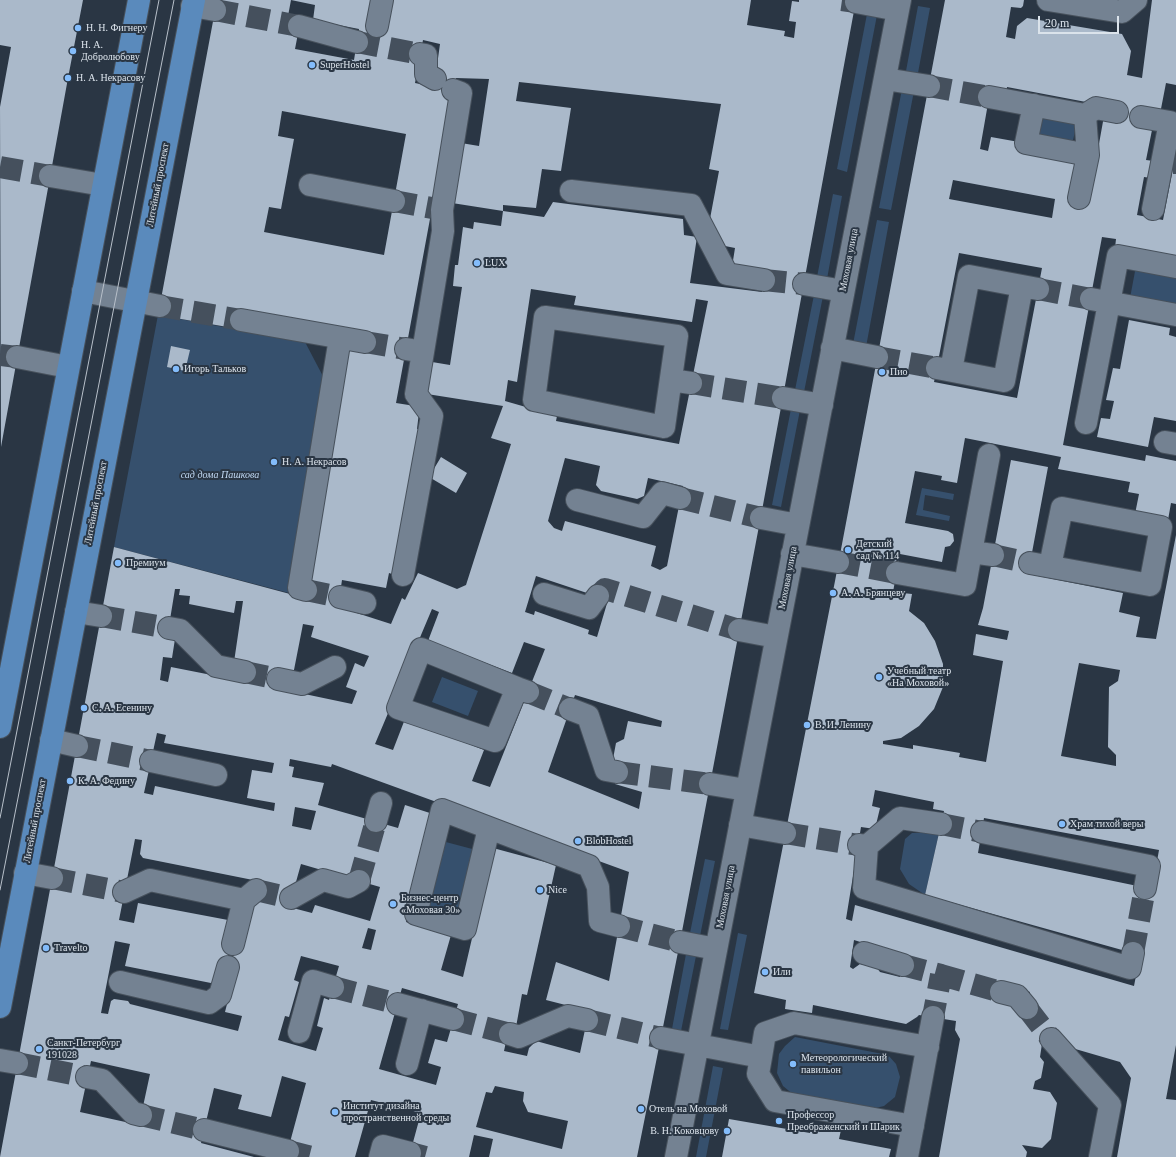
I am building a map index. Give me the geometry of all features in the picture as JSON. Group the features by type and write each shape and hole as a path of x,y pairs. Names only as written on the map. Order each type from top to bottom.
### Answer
{"main road":[{"path":"0,727 139,0"},
{"name":"Литейный проспект","path":"0,1007 50,740 193,3"}],"street":[{"path":"378,26 382,0"},
{"path":"1048,0 1122,12 1136,0"},
{"path":"856,2 899,5"},
{"path":"193,3 215,10"},
{"name":"Моховая улица","path":"676,1157 899,5"},
{"path":"299,26 357,42"},
{"path":"420,54 426,55 426,74 435,79"},
{"path":"885,79 929,86"},
{"path":"403,575 432,416 416,394 415,350 443,231 437,209 461,94 454,90"},
{"path":"990,97 1085,115 1096,108 1117,112"},
{"path":"1034,105 1026,143 1088,155"},
{"path":"1079,198 1088,155 1085,115"},
{"path":"1141,117 1170,122 1168,162 1153,209"},
{"path":"50,176 103,185"},
{"path":"310,185 394,200"},
{"path":"571,191 691,205 727,274 764,280"},
{"path":"1086,423 1100,301 1118,256 1176,267"},
{"path":"969,276 1030,288 1004,381 944,369 969,276"},
{"path":"804,284 843,291"},
{"path":"83,291 160,306"},
{"path":"1100,301 1176,316"},
{"path":"545,318 677,336 681,382 664,427 534,400 545,318"},
{"path":"241,320 365,342"},
{"path":"306,590 299,588 340,338"},
{"path":"832,348 877,357"},
{"path":"17,358 68,367"},
{"path":"783,398 822,405"},
{"path":"897,573 965,585 989,455"},
{"path":"577,500 643,517 662,493 680,498"},
{"path":"1062,508 1161,527 1150,585 1040,564 1062,508"},
{"path":"761,518 798,525"},
{"path":"971,552 993,556"},
{"path":"792,554 838,562"},
{"path":"544,594 589,608 598,596"},
{"path":"340,597 365,603"},
{"path":"76,612 101,616"},
{"path":"169,628 180,630 216,666 245,672"},
{"path":"739,630 776,637"},
{"path":"420,649 522,690 495,741 398,708 420,649"},
{"path":"278,679 302,684 335,667"},
{"path":"570,709 588,716 606,770 617,772"},
{"path":"50,740 77,746"},
{"path":"151,761 216,775"},
{"path":"710,784 746,790"},
{"path":"489,828 465,929 416,914 442,810 589,866 598,887 600,921 619,926"},
{"path":"940,824 900,818 863,846 864,888 1130,968 1133,953"},
{"path":"740,825 785,833"},
{"path":"982,832 1149,866 1145,888"},
{"path":"25,873 52,878"},
{"path":"124,892 150,880 250,895 233,944"},
{"path":"292,898 323,880 348,887 359,881"},
{"path":"680,942 716,949"},
{"path":"864,953 903,965"},
{"path":"120,982 209,1002 220,995 228,967"},
{"path":"299,1032 313,981 333,987"},
{"path":"1001,992 1017,996 1027,1008"},
{"path":"398,1004 453,1019"},
{"path":"407,1064 421,1010"},
{"path":"510,1034 519,1037 568,1016 587,1020"},
{"path":"907,1157 933,1017"},
{"path":"913,1126 775,1101 758,1074 765,1033 794,1023 928,1047"},
{"path":"661,1038 761,1057"},
{"path":"1051,1039 1110,1105 1100,1157"},
{"path":"87,1077 102,1080 133,1113 141,1115"},
{"path":"204,1130 288,1151"},
{"path":"380,1157 383,1146 410,1154"}],"green space":[{"path":"918,6 930,8 918,73 906,71"},
{"path":"867,14 877,15 847,172 837,169"},
{"path":"902,89 914,91 891,210 879,208"},
{"path":"1039,114 1077,122 1072,145 1035,138"},
{"path":"833,194 842,196 827,279 817,277"},
{"path":"877,220 889,222 866,347 853,344"},
{"path":"1136,266 1176,273 1176,307 1130,298"},
{"path":"814,295 823,296 804,392 795,390"},
{"name":"сад дома Пашкова","path":"158,315 305,342 327,384 293,594 114,547"},
{"path":"791,409 800,410 781,507 772,505"},
{"path":"922,488 954,494 953,500 925,495 923,510 950,516 949,521 916,515"},
{"path":"442,677 478,691 468,716 432,702"},
{"path":"912,833 939,833 925,895 909,884 900,869 905,839"},
{"path":"442,841 476,850 459,919 425,910"},
{"path":"705,859 715,861 700,936 690,933"},
{"path":"738,933 747,935 728,1030 720,1029"},
{"path":"686,954 696,956 681,1031 672,1029"},
{"path":"795,1037 888,1055 896,1064 900,1077 895,1097 884,1106 867,1110 794,1095 783,1086 777,1073 779,1054"},
{"path":"713,1066 723,1068 706,1157 696,1157"}],"building":[{"path":"0,0 83,0 1,447 0,107 11,47 0,45"},
{"path":"217,0 291,0 751,0 747,25 785,31 784,36 794,38 796,22 789,21 792,1 856,0 763,505 680,942 637,1157 489,1157 493,1139 474,1135 469,1157 409,1157 421,1113 371,1100 355,1157 286,1157 306,1083 282,1076 271,1117 238,1109 242,1095 214,1088 201,1143 254,1157 0,1157 114,547 305,598 349,348 158,315","holes":["291,0 315,5 313,20 359,29 354,60 295,49 301,18 288,16","423,40 440,44 434,87 415,83","456,78 489,79 479,146 461,143 452,203 503,211 501,226 474,222 473,229 463,227 458,265 455,265 453,286 462,287 450,365 432,362 427,394 503,406 491,438 511,444 466,585 457,589 418,573 405,600 402,598 391,624 338,607 342,580 386,588 389,573 395,575 422,430 417,429 419,412 415,406 396,403","519,82 721,104 709,169 719,171 709,224 725,246 735,248 732,267 765,272 762,292 690,283 697,237 684,235 683,219 553,202 544,217 503,211 503,205 536,208 542,169 561,171 571,108 516,101","282,111 406,134 384,255 264,232 269,207 281,209 294,139 278,136","531,289 576,296 574,305 692,322 696,299 708,301 679,444 556,421 557,416 505,401 508,380 517,382","565,458 600,466 596,485 601,491 637,499 644,496 648,478 683,486 667,566 660,570 651,566 656,546 565,521 562,531 554,528 548,521","536,576 608,600 597,637 588,634 589,630 535,611 534,615 525,612","175,589 180,589 179,595 190,596 189,604 234,613 236,601 243,601 234,662 242,681 171,667 168,682 160,680 163,657 172,658 175,639 167,638","432,609 439,612 428,641 512,673 524,642 545,649 490,787 472,781 484,750 405,719 393,750 375,744","303,624 314,626 311,637 369,656 364,667 355,663 346,687 357,691 352,704 276,688 293,675","575,695 662,721 661,727 628,721 624,739 616,743 613,759 619,765 615,784 642,792 639,809 548,772","157,733 166,735 164,743 274,763 272,773 252,770 247,798 275,803 274,811 155,786 153,795 144,793","290,759 331,767 332,764 629,872 609,981 556,962 546,1000 589,1011 580,1053 536,1041 529,1048 527,1056 504,1051 507,1037 516,1027 522,994 527,995 556,865 493,848 463,977 441,970 451,935 406,922 433,814 405,805 398,828 318,805 324,783 292,777 294,767 289,766","295,807 316,811 311,830 292,826","135,839 142,840 140,854 143,858 258,881 228,920 138,903 134,923 119,920","301,864 380,887 370,921 315,905 312,913 289,907","368,928 376,930 371,950 362,948","115,941 130,944 125,966 216,984 236,968 225,1012 242,1016 238,1031 130,1004 128,1001 114,999 111,1001 108,1014 101,1013","301,956 339,966 329,1000 324,998 317,1026 323,1028 316,1051 278,1040 285,1016 289,1017 299,982 294,980","402,988 458,1004 447,1042 435,1039 428,1063 441,1067 436,1085 379,1069","91,1061 150,1074 139,1125 80,1112","495,1086 524,1092 523,1101 528,1112 568,1121 562,1149 476,1127 486,1092 492,1093"]},
{"path":"945,0 1024,0 1021,8 1011,7 1006,37 1015,39 1017,26 1027,18 1122,34 1131,51 1127,75 1142,78 1152,0 1176,0 1176,85 1166,83 1160,114 1153,125 1146,160 1154,161 1151,178 1144,177 1137,215 1163,220 1176,153 1176,259 1115,248 1116,239 1102,237 1063,445 1145,461 1146,455 1176,461 1176,504 1171,503 1168,520 1135,514 1139,494 1128,492 1130,482 1058,469 1061,457 965,438 957,483 941,480 942,476 915,471 905,523 948,531 953,534 954,541 950,546 945,547 942,562 900,554 893,592 912,594 909,611 924,623 935,641 943,664 943,687 934,709 919,726 901,738 883,741 883,744 913,749 913,745 960,753 959,757 986,762 1003,661 973,655 976,634 1007,640 1009,631 978,625 983,608 1011,460 1048,467 1028,574 1123,593 1119,612 1140,617 1136,637 1156,639 1176,535 1176,1045 1166,1099 1176,1100 1176,1157 1117,1157 1131,1078 1120,1062 1065,1046 1043,1037 1040,1057 1044,1062 1041,1078 1035,1081 1033,1089 1050,1092 1057,1103 1051,1139 1042,1148 1022,1145 1027,1152 1026,1157 939,1157 960,1039 955,1030 956,1021 919,1015 906,1024 813,1005 812,1013 785,1009 786,1000 754,993 835,581","holes":["1007,87 1086,102 1104,116 1088,205 1069,202 1077,159 1019,142 991,137 988,151 980,149 990,92 1006,95","953,180 1055,199 1052,218 949,199","959,253 1042,268 1017,398 934,382","1079,663 1120,670 1118,681 1109,687 1108,747 1116,755 1116,766 1061,756","875,790 934,802 933,809 944,811 925,895 1140,955 1134,986 855,905 852,921 846,919 861,827 875,829 880,808 872,806","984,818 1159,850 1152,889 978,853","854,940 905,956 900,977 880,972 877,968 860,964 853,969 850,967","1002,984 1030,992 1027,1008 1000,1003"]},
{"path":"1129,320 1170,328 1169,335 1176,337 1176,421 1154,417 1148,447 1097,437 1101,418 1110,419 1114,401 1106,400 1113,368 1120,369"},
{"path":"171,346 190,350 185,371 167,367"},
{"path":"441,457 467,473 456,493 429,477"},
{"path":"729,1119 810,1133 811,1125 841,1130 839,1139 891,1149 889,1157 722,1157"}],"tunnel":[{"path":"842,0 856,2"},
{"path":"215,10 299,26"},
{"path":"357,42 420,54"},
{"path":"929,86 989,97"},
{"path":"0,167 50,176"},
{"path":"394,201 432,208"},
{"path":"764,280 804,284"},
{"path":"1038,289 1091,299"},
{"path":"160,306 241,320"},
{"path":"365,342 406,349"},
{"path":"0,355 17,357"},
{"path":"877,357 937,368"},
{"path":"691,383 783,398"},
{"path":"680,498 761,518"},
{"path":"993,555 1030,563"},
{"path":"838,562 897,573"},
{"path":"598,596 605,589 739,630"},
{"path":"306,590 340,597"},
{"path":"101,616 169,628"},
{"path":"245,672 278,679"},
{"path":"528,692 570,709"},
{"path":"77,746 151,761"},
{"path":"617,772 710,784"},
{"path":"359,881 376,821"},
{"path":"941,824 982,832"},
{"path":"785,833 859,845"},
{"path":"52,878 124,892"},
{"path":"1133,953 1145,888"},
{"path":"256,890 291,898"},
{"path":"619,926 680,942"},
{"path":"903,965 941,975 933,1017"},
{"path":"941,975 1001,992"},
{"path":"333,987 398,1004"},
{"path":"1027,1008 1051,1039"},
{"path":"453,1019 510,1034"},
{"path":"587,1020 661,1038"},
{"path":"17,1063 87,1077"},
{"path":"141,1115 204,1130"},
{"path":"288,1151 312,1157"},
{"path":"410,1153 425,1157"}],"tram line":[{"path":"0,818 159,0"},
{"path":"0,890 174,0"}],"place":[{"name":"Н. Н. Фигнеру","path":"78,28"},
{"name":"Н. А. Добролюбову","path":"73,51"},
{"name":"SuperHostel","path":"312,65"},
{"name":"Н. А. Некрасову","path":"68,78"},
{"name":"LUX","path":"477,263"},
{"name":"Игорь Тальков","path":"176,369"},
{"name":"Пио","path":"882,372"},
{"name":"Н. А. Некрасов","path":"274,462"},
{"name":"Детский сад № 114","path":"848,550"},
{"name":"Премиум","path":"118,563"},
{"name":"А. А. Брянцеву","path":"833,593"},
{"name":"Учебный театр «На Моховой»","path":"879,677"},
{"name":"С. А. Есенину","path":"84,708"},
{"name":"В. И. Ленину","path":"807,725"},
{"name":"К. А. Федину","path":"70,781"},
{"name":"Храм тихой веры","path":"1062,824"},
{"name":"BlobHostel","path":"578,841"},
{"name":"Nice","path":"540,890"},
{"name":"Бизнес-центр «Моховая 30»","path":"393,904"},
{"name":"Travelto","path":"46,948"},
{"name":"Или","path":"765,972"},
{"name":"Санкт-Петербург 191028","path":"39,1049"},
{"name":"Метеорологический павильон","path":"793,1064"},
{"name":"Отель на Моховой","path":"641,1109"},
{"name":"Институт дизайна пространственной среды","path":"335,1112"},
{"name":"Профессор Преображенский и Шарик","path":"779,1121"},
{"name":"В. Н. Коковцову","path":"727,1131"}]}
